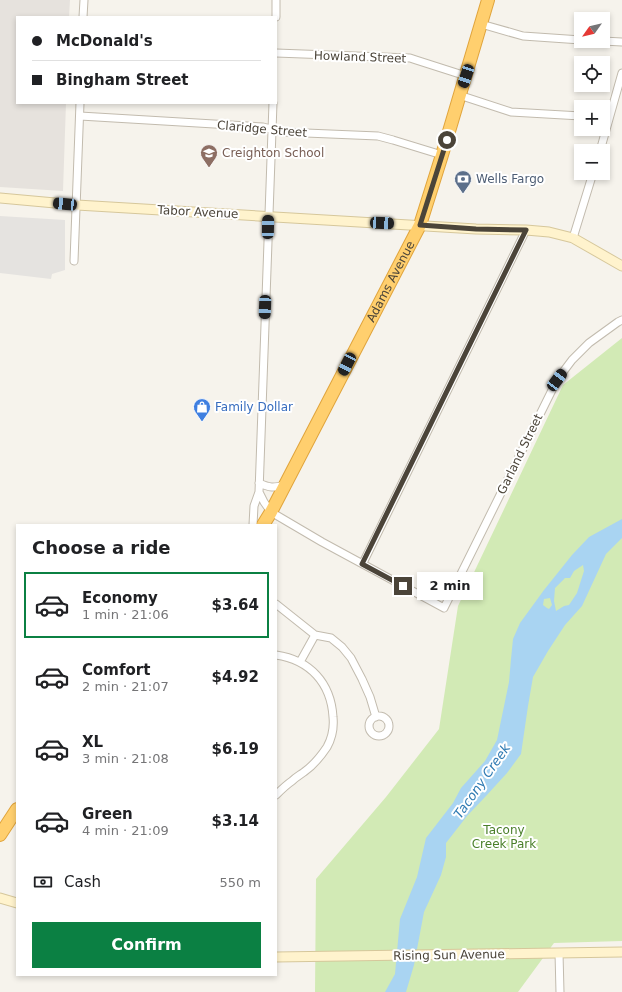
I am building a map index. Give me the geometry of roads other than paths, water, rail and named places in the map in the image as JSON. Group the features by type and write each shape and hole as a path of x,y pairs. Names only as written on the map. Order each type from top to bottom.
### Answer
{"highway":[{"name":"Adams Avenue","path":"264,524 420,225 488,0"},
{"path":"0,835 15,815"}],"street":[{"path":"83,16 84,0"},
{"path":"276,0 276,16"},
{"path":"481,24 523,36 574,40"},
{"path":"610,41 622,42"},
{"name":"Howland Street","path":"277,53 410,58 466,76"},
{"path":"610,106 622,73"},
{"path":"459,96 511,112 574,116"},
{"path":"74,261 80,104"},
{"path":"253,524 254,506 259,492 272,104"},
{"name":"Claridge Street","path":"80,116 263,127 282,132 378,136 442,155"},
{"path":"573,238 591,180"},
{"name":"Tabor Avenue","path":"0,198 77,205 549,232 573,238 621,262"},
{"path":"259,492 271,512 362,564 526,230"},
{"name":"Garland Street","path":"362,564 444,608 557,380 572,360 588,343 622,320"},
{"path":"259,483 273,488 285,485"},
{"path":"277,605 315,635 331,638 342,647 351,658 370,697 376,717"},
{"path":"300,662 315,635"},
{"path":"277,655 285,656 300,662 315,673 324,684 331,697 334,721 328,745 319,758 311,767 277,794"},
{"path":"0,898 16,903"},
{"name":"Rising Sun Avenue","path":"277,957 622,952"},
{"path":"559,953 560,992"}],"water":[{"name":"Tacony Creek","path":"622,519 622,538 606,554 582,606 565,625 533,677 521,754 507,773 467,816 446,843 446,857 441,875 424,912 414,965 406,992 385,992 395,974 400,919 417,877 426,838 453,803 461,788 485,761 497,740 509,682 513,639 520,623 572,555 589,537","holes":["583,565 584,571 577,593 569,605 556,611 554,601 555,588 565,578 570,578 574,571","550,598 552,605 549,609 543,605 544,599"]}],"place":[{"name":"Creighton School","path":"209,168"},
{"name":"Wells Fargo","path":"463,194"},
{"name":"Family Dollar","path":"202,422"}],"park label":[{"name":"Tacony Creek Park","path":"504,837"}]}
